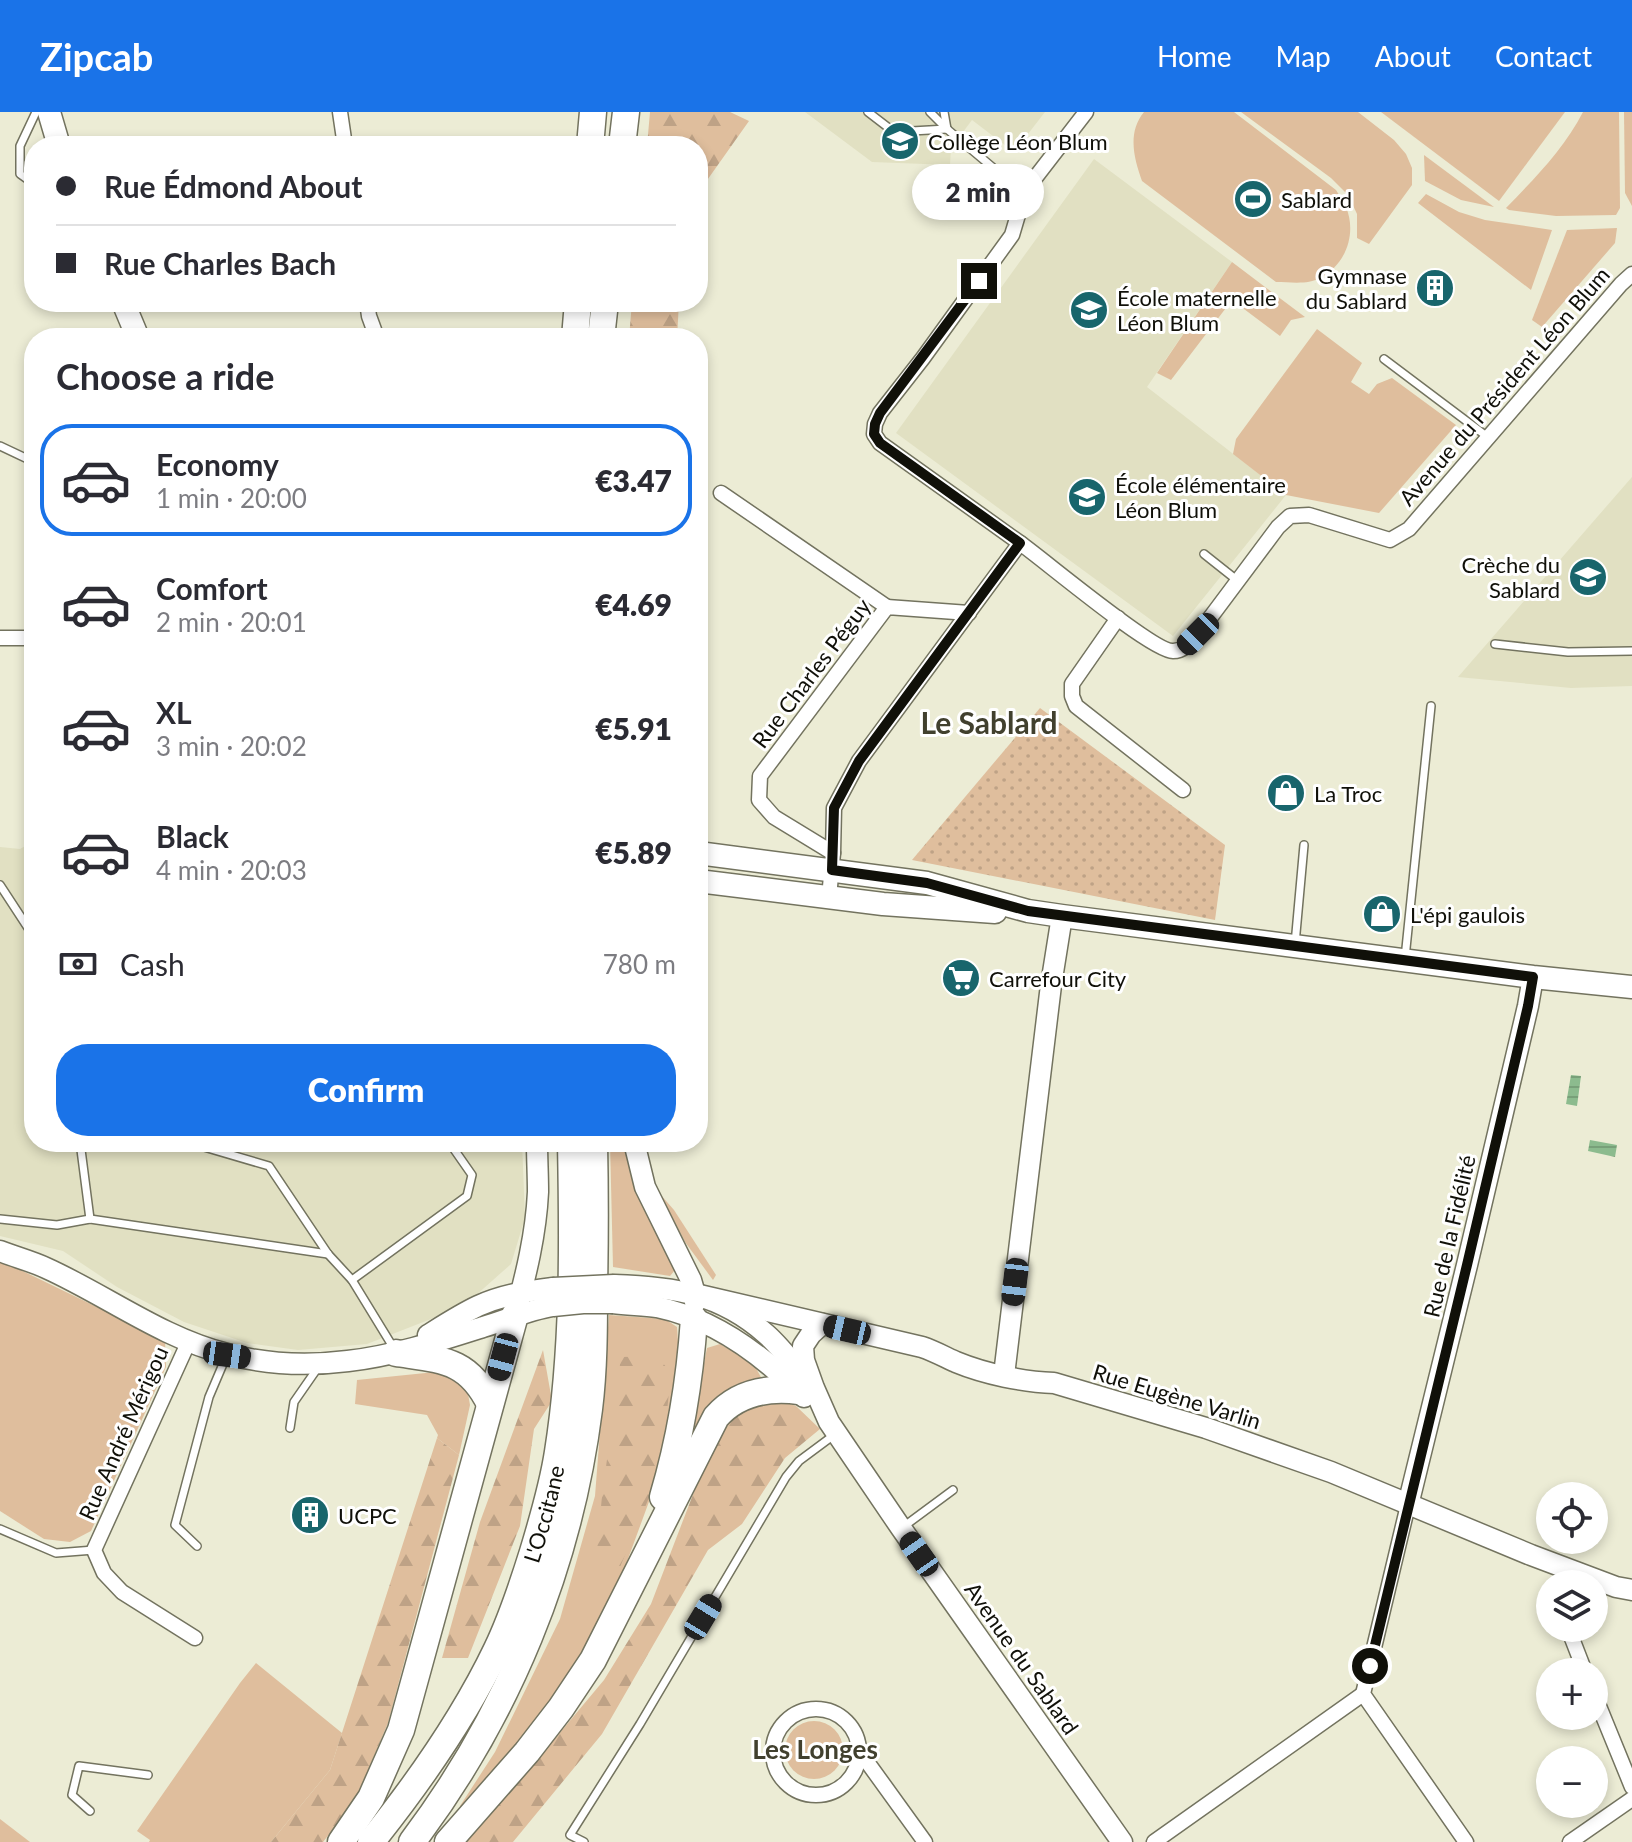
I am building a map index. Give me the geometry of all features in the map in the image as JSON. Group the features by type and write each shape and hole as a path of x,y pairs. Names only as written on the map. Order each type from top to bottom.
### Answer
{"highway":[{"path":"591,136 593,112"},
{"path":"623,136 626,112"},
{"name":"L'Occitane","path":"371,1842 407,1798 465,1711 499,1647 544,1516 558,1454 567,1383 571,1152"},
{"name":"L'Occitane","path":"412,1842 478,1744 510,1682 547,1594 563,1542 590,1407 594,1333 594,1152"},
{"path":"341,1842 371,1798 401,1730 518,1304"},
{"path":"635,1575 658,1513 676,1448 692,1348 694,1306"},
{"path":"396,1353 450,1362 467,1371 490,1404"},
{"path":"448,1842 527,1752 593,1660 716,1417 725,1406 756,1391 806,1390"}],"main road":[{"path":"49,112 56,136"},
{"path":"708,854 833,862 927,883 1028,911 1062,916 1632,987"},
{"path":"708,882 883,904 986,912 1028,911"}],"street":[{"path":"340,112 344,136"},
{"path":"1025,191 1086,112"},
{"name":"Avenue du Président Léon Blum","path":"1025,191 1012,235 880,413 874,434 880,443 1118,618 1157,645 1174,651 1186,647 1198,634 1278,527 1290,516 1309,515 1390,540 1409,529 1632,274"},
{"path":"721,493 887,607"},
{"path":"829,898 834,808 859,761 1020,543"},
{"name":"Rue Charles Péguy","path":"833,862 774,817 759,800 760,776 887,607 969,613"},
{"path":"1118,618 1072,684 1072,696 1076,706 1183,790"},
{"path":"0,638 24,638"},
{"path":"1004,1375 1062,916"},
{"name":"Rue de la Fidélité","path":"1408,1505 1475,1234 1533,977"},
{"path":"518,1304 535,1227 537,1152"},
{"path":"636,1152 645,1187 691,1280 694,1306"},
{"name":"Avenue du Sablard","path":"0,1251 45,1267 189,1341 227,1355 287,1364 348,1361 396,1353 487,1326 518,1304 553,1297 614,1294 636,1286 694,1306 806,1390 1122,1842"},
{"name":"Rue Eugène Varlin","path":"694,1306 822,1324 922,1347 958,1363 1029,1382 1054,1383 1206,1428 1331,1472 1553,1570"},
{"name":"Avenue du Sablard","path":"806,1390 803,1346 822,1324"},
{"name":"Rue André Mérigou","path":"189,1341 94,1550 104,1573 122,1592 195,1638"},
{"path":"1154,1842 1363,1694 1408,1505"},
{"name":"Rue Eugène Varlin","path":"1608,1585 1632,1590"},
{"path":"1363,1694 1466,1842"},
{"path":"860,1752 858,1766 851,1779 840,1789 811,1795 797,1791 785,1782 773,1756 774,1741 789,1718 815,1709 828,1710 841,1716 851,1726 860,1752 925,1842"},
{"path":"1608,1728 1632,1787"},
{"path":"1570,1842 1632,1799"}],"lane":[{"path":"25,136 36,112"},
{"path":"868,112 894,132 947,129"},
{"path":"930,112 1016,187 1025,191"},
{"path":"944,112 947,129"},
{"path":"24,138 20,146 20,174 24,177"},
{"path":"1384,359 1489,438"},
{"path":"0,446 24,457"},
{"path":"1204,554 1238,581"},
{"path":"1495,644 1568,652 1632,651"},
{"path":"1405,961 1431,706"},
{"path":"1295,946 1304,845"},
{"path":"0,885 24,922"},
{"path":"81,1152 90,1219"},
{"path":"221,1152 269,1166 328,1254 352,1280 396,1353"},
{"path":"352,1280 467,1196 472,1175 456,1152"},
{"path":"0,1219 57,1225 90,1219 328,1254"},
{"path":"197,1546 175,1525 209,1397 227,1355"},
{"path":"290,1428 294,1402 321,1362"},
{"path":"584,1842 570,1835 640,1724 786,1477 833,1428"},
{"path":"901,1528 953,1490"},
{"path":"0,1529 56,1553 94,1550"},
{"path":"90,1811 72,1795 79,1766 148,1775"}],"shaded area":[{"name":"Collège Léon Blum","path":"805,112 1045,112 1014,152 972,120 951,148 950,165 872,162"},
{"path":"1094,159 1232,262 1147,387 1286,495 1173,636 896,433"},
{"name":"Crèche du Sablard","path":"1632,477 1632,686 1571,688 1458,677"},
{"path":"0,847 24,847 24,1152 522,1152 525,1218 511,1264 474,1297 431,1319 367,1344 298,1350 247,1343 184,1322 117,1287 63,1251 0,1236"},
{"path":"1571,1075 1581,1076 1577,1106 1566,1104"},
{"path":"1590,1140 1617,1145 1615,1157 1588,1151"}],"green space":[{"path":"650,112 730,112 749,121 708,179 708,136 648,136"},
{"name":"Sablard","path":"1144,112 1234,112 1336,190 1346,207 1350,227 1347,247 1337,265 1310,282 1276,282 1142,181 1134,137 1135,128"},
{"path":"1241,112 1358,112 1394,140 1406,154 1412,168 1412,185 1369,244 1357,238 1357,214 1348,195 1331,178"},
{"path":"1381,112 1565,112 1499,201"},
{"path":"1583,112 1619,112 1620,208 1616,215 1556,216 1506,208 1558,151"},
{"path":"1624,112 1632,112 1632,206 1625,193"},
{"path":"1424,155 1494,207 1461,200 1425,181"},
{"path":"1426,194 1459,212 1485,220 1552,230 1531,290 1418,203"},
{"path":"1617,228 1615,243 1542,327 1532,320 1567,230"},
{"path":"1232,262 1305,317 1291,320 1280,336 1232,300 1171,380 1157,373"},
{"path":"631,312 678,312 678,328 630,328"},
{"path":"1317,329 1362,363 1351,382 1369,394 1377,384 1392,378 1456,425 1379,513 1286,495 1233,454 1236,439"},
{"path":"1040,708 1225,845 1215,920 912,860"},
{"path":"610,1152 629,1152 675,1270 670,1276 613,1267"},
{"path":"660,1194 674,1210 716,1275 713,1280 685,1242"},
{"path":"0,1260 165,1340 166,1367 91,1531 70,1542 44,1539 0,1511"},
{"path":"609,1315 665,1319 677,1327 679,1356 661,1469 625,1567 577,1663 526,1735 465,1810 460,1806 495,1752 560,1619 595,1496"},
{"path":"720,1344 753,1363 762,1379 741,1384 724,1394 682,1473 707,1348"},
{"path":"543,1350 552,1401 534,1429 520,1526 468,1658 442,1658 480,1522"},
{"path":"657,1356 671,1373 661,1469 615,1579 596,1560 621,1357"},
{"path":"445,1371 467,1388 470,1405 459,1455 437,1438 427,1415 355,1404 357,1380"},
{"path":"764,1395 796,1406 820,1429 785,1458 742,1524 708,1550 602,1734 513,1842 462,1842 604,1680 651,1604 720,1424"},
{"path":"437,1438 459,1455 388,1723 354,1803 323,1842 271,1842 330,1770"},
{"path":"256,1663 342,1733 330,1770 271,1842 149,1842 137,1831"},
{"path":"814,1721 825,1723 834,1730 841,1739 841,1761 834,1770 825,1777 814,1779 803,1777 794,1770 787,1761 785,1750 787,1739 794,1730 803,1723"},
{"path":"0,1819 30,1842 0,1842"}],"place":[{"name":"Collège Léon Blum","path":"900,141"},
{"name":"Sablard","path":"1253,199"},
{"name":"Gymnase du Sablard","path":"1435,288"},
{"name":"École maternelle Léon Blum","path":"1089,310"},
{"name":"École élémentaire Léon Blum","path":"1087,497"},
{"name":"Crèche du Sablard","path":"1588,577"},
{"name":"La Troc","path":"1286,793"},
{"name":"L'épi gaulois","path":"1382,914"},
{"name":"Carrefour City","path":"961,978"},
{"name":"UCPC","path":"310,1515"}],"district":[{"name":"Le Sablard","path":"989,722"},
{"name":"Les Longes","path":"815,1749"}],"route":[{"path":"979,281 880,413 874,434 880,443 1020,543 859,761 834,808 832,870 927,883 1028,911 1533,977 1370,1666"}]}
